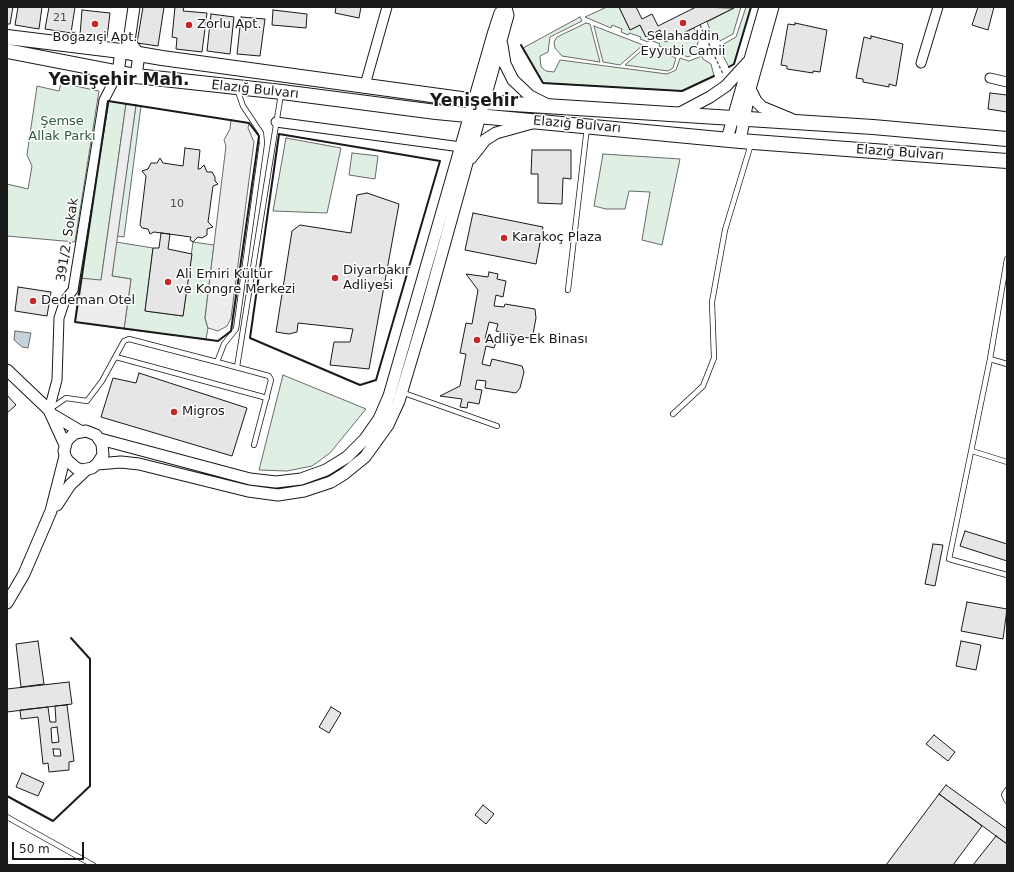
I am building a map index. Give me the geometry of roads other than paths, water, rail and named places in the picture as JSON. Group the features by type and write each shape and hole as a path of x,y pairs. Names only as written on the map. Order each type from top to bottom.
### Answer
{"main road":[{"name":"Elazığ Bulvarı","path":"7,37 125,46 139,54 479,101 797,122 1007,139"},
{"name":"Elazığ Bulvarı","path":"7,51 136,76 282,92 474,116 740,140 1007,161"}],"street":[{"path":"118,73 134,7"},
{"path":"365,85 387,7"},
{"path":"7,370 51,412 80,431 91,432 100,439 111,444 263,481 302,479 326,470 347,457 373,430 389,396 461,147 474,116 502,37 508,15 506,7"},
{"path":"479,101 494,31 500,13 506,7"},
{"path":"740,140 739,118 749,60 765,7"},
{"path":"739,118 750,89 773,7"},
{"path":"921,63 938,7"},
{"path":"502,37 505,64 513,80 530,96 552,107"},
{"path":"136,76 139,54"},
{"path":"678,114 710,98 726,86 749,60"},
{"name":"391/2. Sokak","path":"51,412 57,380 59,318 64,300 73,290 104,100 118,73"},
{"path":"990,78 1007,82"},
{"path":"750,89 762,107 797,122"},
{"path":"51,412 65,451 72,465 82,470 121,462 139,464 261,494 278,495 304,492 331,482 344,474 365,457 388,425 402,392 465,169 474,116"},
{"path":"276,122 461,147"},
{"path":"465,169 480,146 490,137 505,130 536,122"},
{"path":"7,603 24,574 51,511 70,436 80,431"},
{"path":"51,511 70,485 92,467 103,455 100,439"}],"lane":[{"path":"217,362 224,344 236,329 262,143 261,133 243,106 237,88"},
{"path":"237,367 282,92"},
{"path":"568,290 587,126"},
{"path":"673,414 703,386 714,358 712,302 740,140"},
{"path":"1007,259 990,359 949,559 1007,575"},
{"path":"51,412 66,398 87,401 116,357 124,341 133,339 269,376 271,380 254,446"},
{"path":"116,357 267,398"},
{"path":"990,359 1007,364"},
{"path":"402,392 496,426"},
{"path":"972,451 1007,462"},
{"path":"1007,790 1004,795 1007,801"},
{"path":"7,817 93,865"}],"place":[{"name":"Selahaddin Eyyubi Camii","path":"683,23"},
{"name":"Boğazıçi Apt.","path":"95,24"},
{"name":"Zorlu Apt.","path":"189,25"},
{"name":"Karakoç Plaza","path":"504,238"},
{"name":"Diyarbakır Adliyesi","path":"335,278"},
{"name":"Ali Emiri Kültür ve Kongre Merkezi","path":"168,282"},
{"name":"Dedeman Otel","path":"33,301"},
{"name":"Adliye Ek Binası","path":"477,340"},
{"name":"Migros","path":"174,412"}],"district":[{"name":"Yenişehir Mah.","path":"119,81"},
{"name":"Yenişehir","path":"474,102"}],"park label":[{"name":"Şemse Allak Parkı","path":"62,130"}]}
